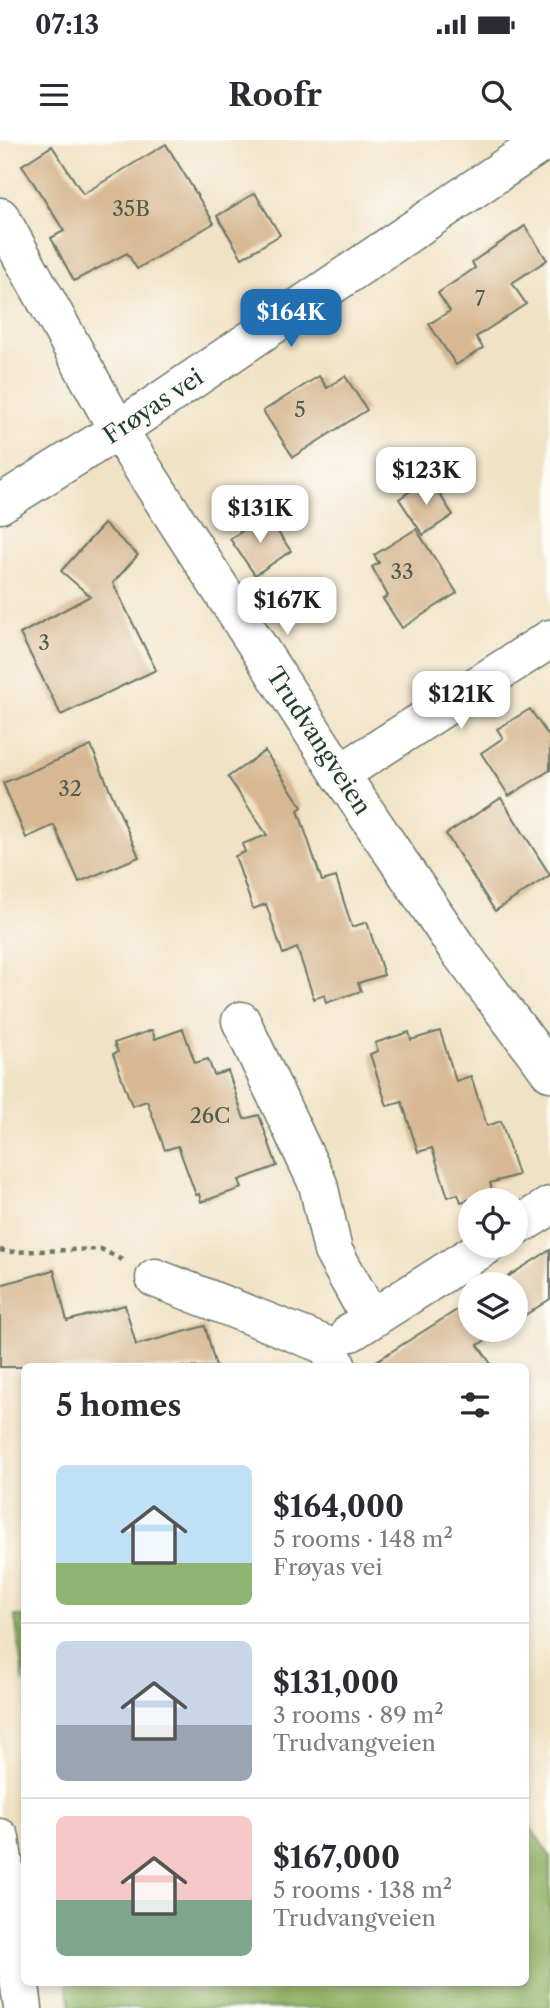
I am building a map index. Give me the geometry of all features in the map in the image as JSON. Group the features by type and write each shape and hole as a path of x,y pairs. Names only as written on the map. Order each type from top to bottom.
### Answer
{"street":[{"name":"Frøyas vei","path":"0,504 118,430 546,140"},
{"name":"Trudvangveien","path":"0,217 118,430 340,774 457,948 550,1072"},
{"path":"340,774 550,639"},
{"path":"241,1021 318,1184 333,1251 371,1319"},
{"path":"528,1220 550,1206"},
{"path":"155,1278 332,1356 371,1319 467,1258"},
{"path":"0,1838 23,2008"}],"path":[{"path":"0,1250 101,1249 155,1278"}],"green space":[{"path":"15,1616 21,1616 21,1661"},
{"path":"529,1825 550,1856 550,2008 71,2008 67,1986 529,1986"}],"building":[{"path":"166,144 214,223 137,269 127,253 74,281 51,238 64,231 22,165 52,146 83,194"},
{"path":"255,193 280,235 242,258 217,216"},
{"path":"525,226 547,260 512,283 526,304 476,337 483,348 456,365 429,324 450,311 438,293 475,268 472,262"},
{"path":"319,376 327,388 345,376 367,410 293,457 263,411"},
{"path":"429,478 453,515 423,535 399,499"},
{"path":"266,515 291,551 255,575 230,539"},
{"path":"104,524 138,555 113,583 156,670 61,715 20,634 90,596 61,571"},
{"path":"416,529 457,593 402,628 383,599 388,596 372,567 379,563 374,555"},
{"path":"530,709 550,738 550,770 509,796 481,753 503,738 497,729"},
{"path":"91,746 139,857 79,882 54,825 26,838 3,783"},
{"path":"265,751 302,807 298,810 322,881 336,877 352,927 367,922 384,975 358,983 361,991 326,1003 324,995 314,999 297,948 283,954 266,904 253,909 235,856 245,852 242,844 267,835 228,777"},
{"path":"501,798 550,875 495,911 446,834"},
{"path":"183,1029 195,1063 208,1059 214,1075 228,1071 244,1119 259,1115 277,1166 239,1180 242,1188 201,1202 178,1146 165,1150 147,1101 132,1106 113,1054 118,1052 114,1043 152,1030 155,1039"},
{"path":"440,1031 456,1081 471,1076 487,1126 501,1121 518,1175 490,1183 492,1188 458,1188 458,1194 448,1197 432,1148 418,1152 402,1102 387,1106 370,1054 378,1051 375,1043 409,1032 411,1040"},
{"path":"550,1250 550,1299 528,1313 528,1272 515,1272"},
{"path":"54,1270 67,1321 125,1305 136,1345 205,1326 215,1363 21,1363 21,1367 0,1367 0,1285"},
{"path":"458,1309 458,1342 483,1342 478,1345 490,1363 373,1363"}]}
